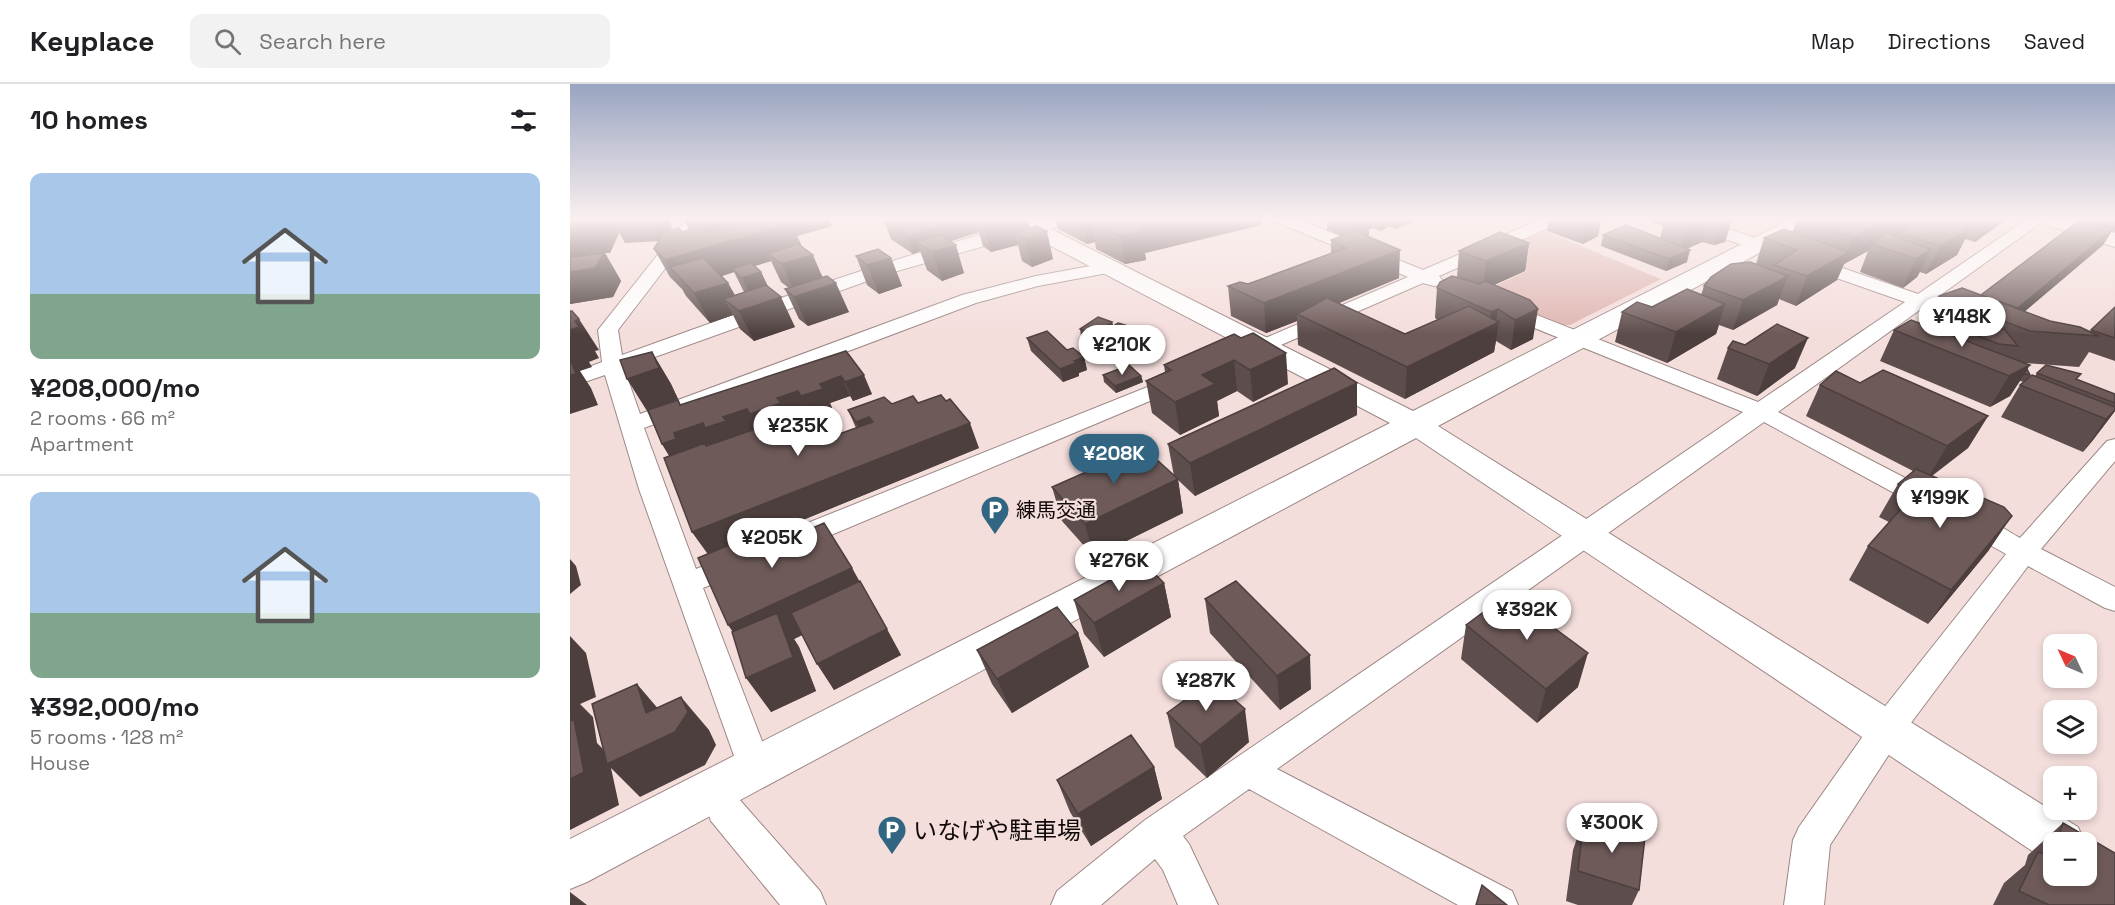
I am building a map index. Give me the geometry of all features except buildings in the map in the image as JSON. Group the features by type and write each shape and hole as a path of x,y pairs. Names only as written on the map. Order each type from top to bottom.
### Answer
{"street":[{"path":"661,257 597,331 613,366 652,489 755,767"},
{"path":"570,381 920,257"},
{"path":"1086,257 1415,424 2044,832"},
{"path":"1376,257 1458,290"},
{"path":"688,584 1262,347 1469,257"},
{"path":"570,865 1736,257"},
{"path":"1795,257 1921,301"},
{"path":"1071,905 1158,832 1983,257"},
{"path":"631,425 969,299 1036,281 1107,268"},
{"path":"1480,299 1760,411 2115,600"},
{"path":"1804,905 1812,840 1887,729 2024,551 2115,446"},
{"path":"1250,770 1274,786 1498,905"},
{"path":"717,788 724,809 806,905"},
{"path":"1158,832 1176,857 1198,905"}],"shaded area":[{"path":"1495,257 1608,257 1661,279 1570,325 1559,325 1480,293 1527,271"}],"place":[{"name":"練馬交通","path":"995,536"},
{"name":"いなげや駐車場","path":"892,856"}]}
